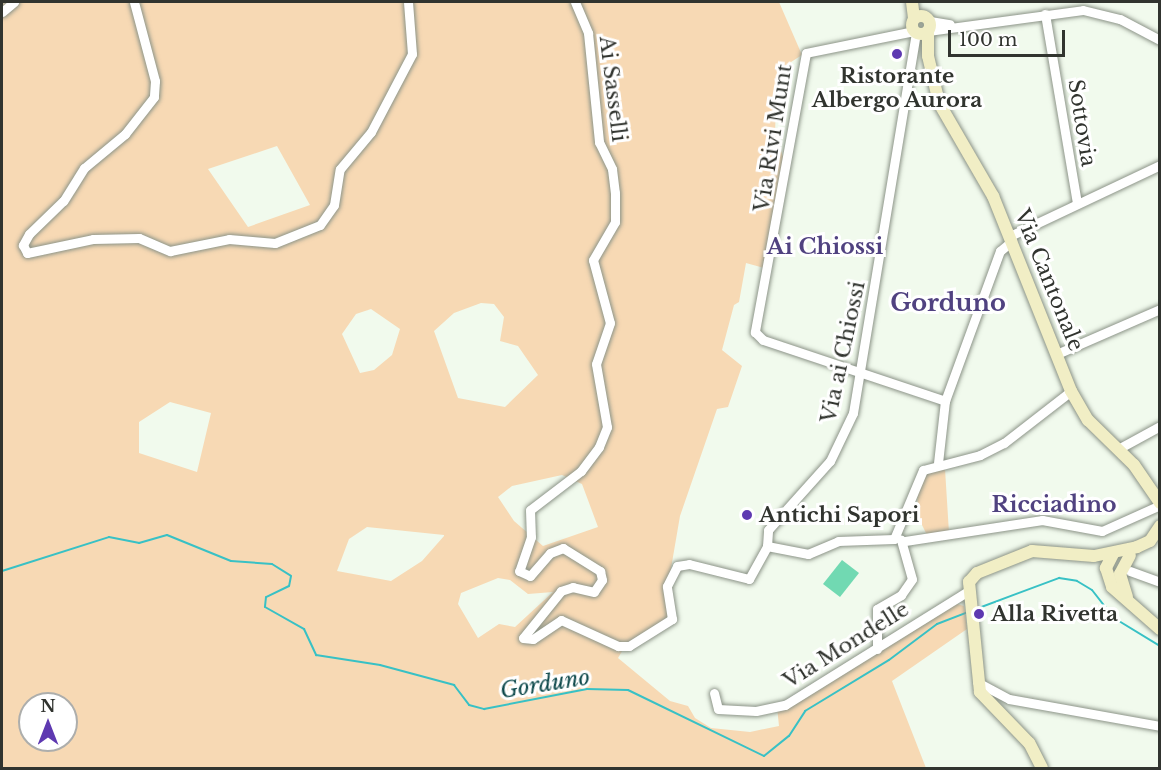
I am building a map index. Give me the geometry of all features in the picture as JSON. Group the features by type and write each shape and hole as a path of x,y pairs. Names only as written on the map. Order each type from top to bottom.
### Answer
{"main road":[{"name":"Via Cantonale","path":"914,2 943,113 989,188 1059,352 1071,391 1088,420 1147,480 1160,504"},
{"path":"1128,599 1120,574 1130,555 1146,543 1160,526"},
{"path":"1110,558 1146,543"},
{"path":"1042,768 1029,743 985,701 977,682 968,592 977,573 1025,553 1075,553 1091,558 1130,555"},
{"path":"1091,558 1109,582 1160,628"},
{"path":"1109,582 1110,558"},
{"path":"1110,558 1128,599"}],"street":[{"path":"2,12 14,2"},
{"path":"134,2 155,81 154,97 125,134 84,168 63,201 29,234 23,245 27,253 93,239 139,238 170,251 229,239 275,243 320,225 334,205 340,169 371,132 412,54 408,2"},
{"name":"Ai Sasselli","path":"575,2 588,33 599,142 612,168 615,193 615,222 593,260 610,323 596,364 607,427 604,439 581,471 530,510 531,537 519,571 530,576 550,553 563,548 577,553 602,578 594,592 573,587 561,591 523,638 533,639 561,620 618,646 629,646 672,619 668,583 674,569 684,564"},
{"path":"921,25 1045,14 1103,13 1160,40"},
{"name":"Sottovia","path":"1045,14 1077,203"},
{"name":"Via ai Chiossi","path":"684,564 748,579 767,546 769,527 825,467 844,436 861,373 921,25"},
{"name":"Via Rivi Munt","path":"861,373 763,340 755,329 780,215 806,53 921,25"},
{"path":"913,61 928,56"},
{"path":"938,463 945,401 1000,251 1011,239 1077,203 1160,165"},
{"path":"1059,352 1160,309"},
{"path":"861,373 945,401"},
{"path":"877,649 877,609 901,595 912,579 896,540 908,502 923,470 938,463 980,455 1004,443 1071,391"},
{"path":"1118,449 1160,426"},
{"path":"767,546 808,554 838,541 896,540 1042,520 1102,531 1160,504"},
{"path":"1130,571 1160,582"},
{"name":"Via Mondelle","path":"714,693 718,709 777,707 877,649 955,595 968,592"},
{"path":"977,682 1009,699 1160,726"}],"shaded area":[{"path":"2,2 779,2 802,55 777,71 775,134 787,168 768,269 746,263 739,302 734,305 722,350 742,366 728,407 717,409 680,516 669,580 674,614 624,648 618,658 670,701 688,706 695,718 711,728 750,732 779,726 777,707 950,602 964,606 967,629 892,681 926,768 2,768","holes":["277,146 310,205 248,227 208,169","481,303 494,304 504,317 500,341 518,346 538,375 505,407 458,398 434,331 454,313","371,309 400,329 392,355 374,370 360,373 342,334 356,314","170,402 211,413 197,472 139,453 139,422","562,475 582,484 598,527 543,546 514,521 498,497 512,486","367,527 444,535 422,561 391,581 337,571 349,539","498,578 510,580 528,594 553,592 515,627 499,624 478,638 458,604 461,593"]},
{"path":"945,469 949,533 927,535 919,519 917,494 927,472"}],"building":[{"path":"842,560 859,573 840,597 823,584"}],"waterway":[{"name":"Gorduno","path":"2,571 109,537 139,543 167,535 231,561 272,564 291,576 289,586 266,597 265,607 304,629 316,655 380,665 454,685 469,705 484,709 587,689 628,690 764,756 789,736 805,711 889,660 937,624 968,612"},
{"name":"Gorduno","path":"976,609 1059,578 1077,581 1092,590 1114,618 1160,646"}],"place":[{"name":"Ristorante Albergo Aurora","path":"897,54"},
{"name":"Antichi Sapori","path":"747,515"},
{"name":"Alla Rivetta","path":"979,614"}],"district":[{"name":"Ai Chiossi","path":"825,247"},
{"name":"Gorduno","path":"948,303"},
{"name":"Ricciadino","path":"1054,505"}]}
